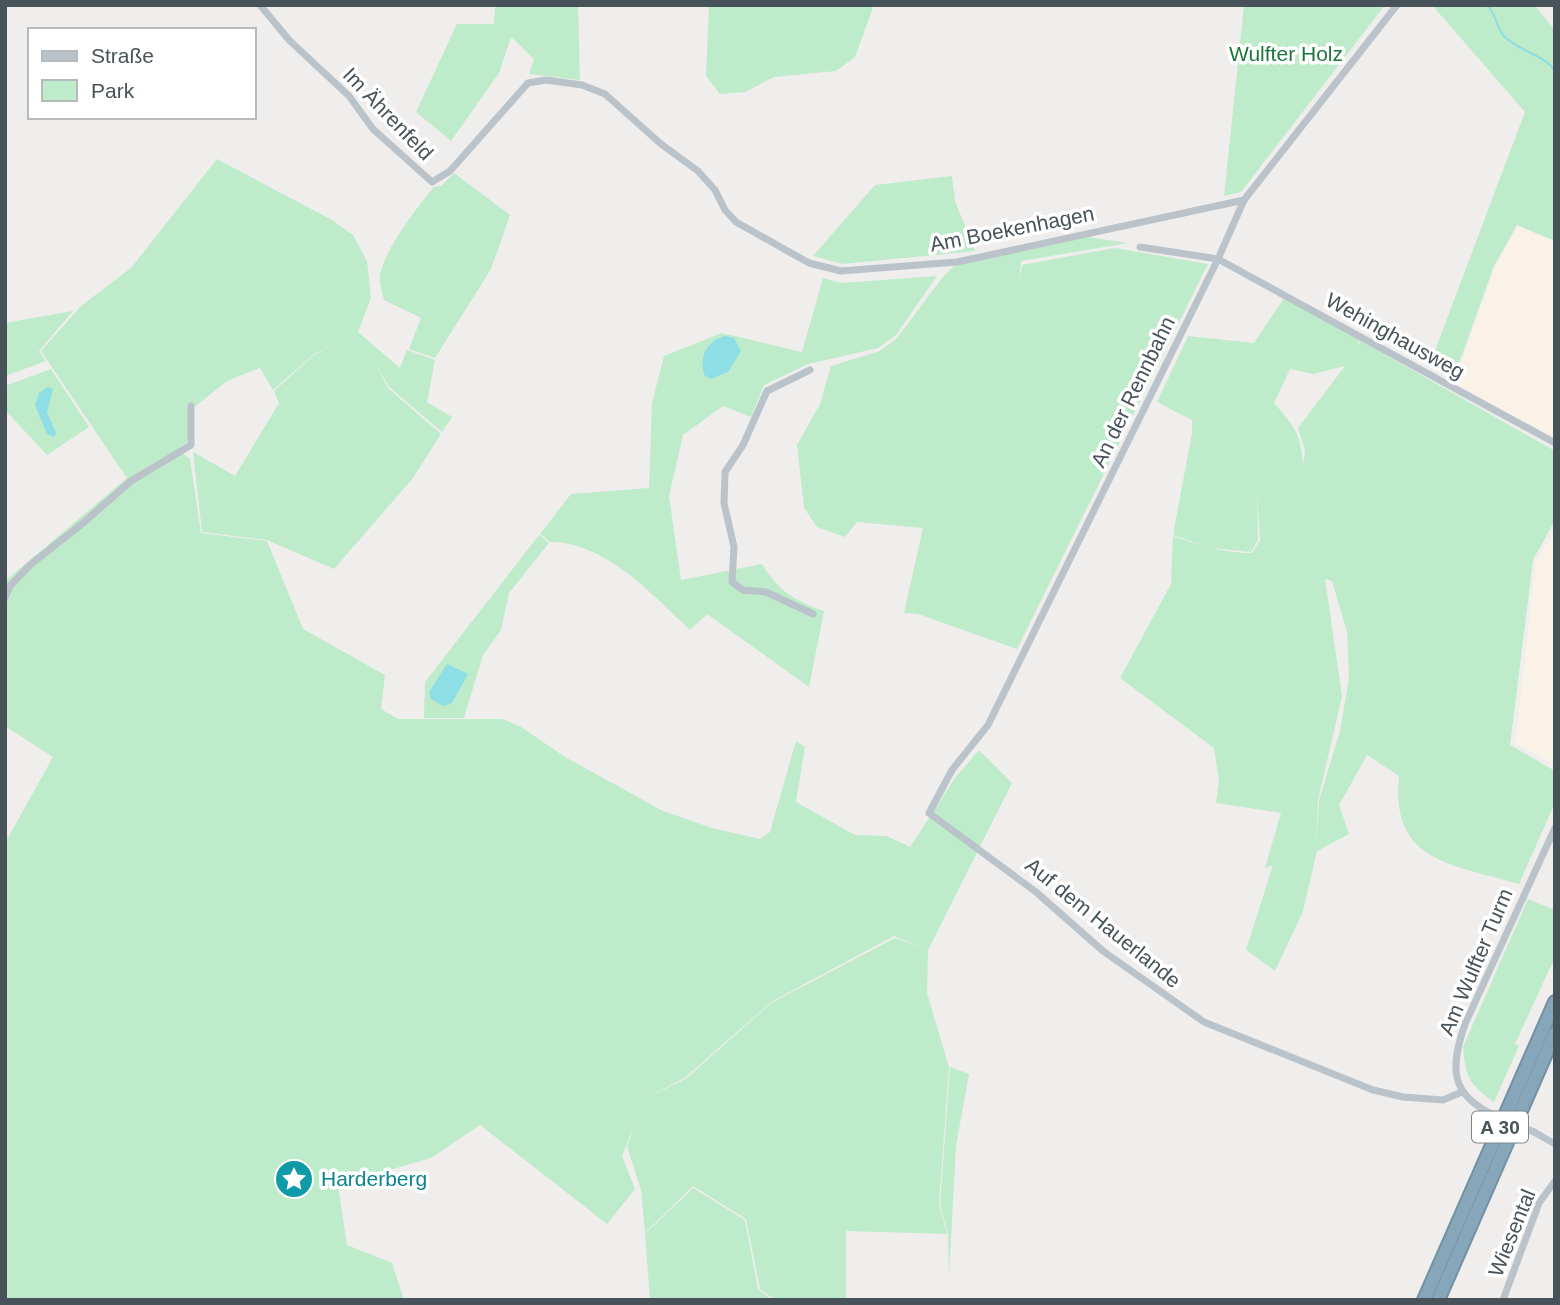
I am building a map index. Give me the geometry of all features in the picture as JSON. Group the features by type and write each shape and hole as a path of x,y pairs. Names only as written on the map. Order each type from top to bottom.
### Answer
{"highway":[{"name":"A 30","path":"1424,1300 1555,1002"},
{"name":"A 30","path":"1438,1300 1555,1033"}],"street":[{"name":"Im Ährenfeld","path":"260,5 289,40 349,96 373,129 432,182 450,171 528,83 546,80 582,85 605,94 632,118"},
{"name":"An der Rennbahn","path":"929,813 952,770 988,725 1218,259 1244,200 1397,5"},
{"name":"Am Boekenhagen","path":"632,118 698,171 715,190 725,210 736,222 809,263 841,271 957,262 1244,200"},
{"name":"Wehinghausweg","path":"1140,247 1218,259 1555,443"},
{"path":"810,370 767,391 736,460 725,472 724,503 734,547 732,582 743,590 766,592 813,614"},
{"path":"5,598 10,586 30,565 131,481 191,445 191,406"},
{"name":"Auf dem Hauerlande","path":"929,813 1036,892 1102,951 1204,1022 1373,1090 1403,1097 1443,1100 1462,1092"},
{"name":"Am Wulfter Turm","path":"1462,1092 1455,1069 1456,1051 1465,1024 1555,828"},
{"path":"1462,1092 1483,1110 1555,1144"},
{"name":"Wiesental","path":"1503,1300 1539,1203 1555,1181"}],"shaded area":[{"path":"1518,226 1555,242 1555,438 1454,383 1495,267"},
{"path":"1555,529 1555,765 1515,743 1536,561"}],"green space":[{"path":"495,5 578,5 580,80 529,74 534,59 511,37 499,73 451,141 416,112 457,24 494,24"},
{"path":"709,5 874,5 855,57 836,71 774,77 745,92 720,94 706,76"},
{"name":"Wulfter Holz","path":"1244,5 1385,5 1241,192 1224,196"},
{"path":"1432,5 1534,5 1555,30 1555,241 1517,225 1494,266 1454,377 1430,364 1525,112"},
{"path":"217,159 332,220 353,235 367,261 371,298 358,332 400,368 407,350 435,360 427,402 452,417 442,432 389,387 374,361 388,388 441,434 413,478 334,569 267,540 202,532 193,452 235,476 279,403 274,391 313,356 334,343 313,355 273,390 260,368 227,381 188,412 189,441 178,450 190,459 201,533 267,541 303,629 385,675 381,709 398,719 502,719 521,727 565,757 663,811 712,828 760,839 770,832 796,741 805,747 796,802 855,835 887,836 910,847 955,778 979,750 1012,783 928,950 927,993 949,1067 939,1204 947,1234 846,1231 846,1300 775,1300 760,1289 746,1219 693,1186 645,1233 641,1190 627,1146 637,1118 622,1156 635,1189 607,1224 480,1125 431,1158 338,1185 347,1245 392,1263 404,1300 5,1300 5,843 53,757 5,726 5,581 127,478 41,351 81,306 131,268","holes":["894,936 923,948 895,938 771,1003 687,1078 643,1100 686,1077 771,1002"]},
{"path":"454,173 510,215 491,269 435,358 409,349 421,318 384,300 380,278 386,257 410,218 434,187 441,186"},
{"path":"952,176 955,201 975,251 842,264 813,256 875,185"},
{"path":"1081,236 1128,243 1021,261 1019,281 1022,265 1115,248 1208,264 1017,649 918,614 904,613 923,528 857,522 845,537 817,527 804,508 797,445 820,404 831,366 880,351 897,338 942,278 957,263"},
{"path":"937,276 896,335 878,348 808,364 764,385 751,417 723,406 683,435 669,496 681,580 762,564 788,594 824,611 809,687 707,614 690,630 644,586 608,560 570,544 550,542 540,534 571,494 649,488 652,403 664,356 722,333 802,352 823,278 841,283"},
{"path":"1284,298 1360,340 1357,347 1361,341 1555,451 1555,520 1533,560 1510,745 1555,771 1555,803 1519,884 1450,864 1431,855 1416,843 1405,827 1399,805 1399,776 1367,755 1339,805 1349,834 1317,851 1303,911 1275,971 1246,950 1273,865 1265,868 1281,813 1216,803 1219,781 1214,748 1120,678 1171,584 1173,536 1207,547 1173,535 1192,433 1192,420 1157,402 1188,336 1254,343","holes":["1345,366 1298,428 1305,450 1303,465 1296,431 1274,403 1290,369 1314,374","1257,492 1260,540 1252,553 1213,548 1251,552 1258,540","1325,579 1332,581 1347,632 1349,679 1340,731 1319,800 1316,846 1318,800 1342,696"]},
{"path":"73,311 39,351 46,361 5,376 5,323"},
{"path":"51,369 89,427 47,455 5,410 5,386"},
{"path":"539,535 549,543 509,593 501,630 483,655 464,718 424,718 425,682"},
{"path":"1528,899 1555,910 1555,957 1515,1044 1519,1046 1494,1102 1470,1079 1465,1066 1463,1047"},
{"path":"950,1067 969,1074 956,1146 949,1275 948,1234 940,1205"},
{"path":"693,1188 745,1220 758,1289 772,1300 650,1300 645,1234"}],"water":[{"path":"725,336 734,338 741,351 728,372 711,379 705,376 703,357 708,346"},
{"path":"48,387 53,389 47,412 56,433 54,437 47,434 35,405 39,393"},
{"path":"447,664 468,674 452,703 443,706 431,699 429,692"}],"waterway":[{"path":"1487,5 1503,35 1515,45 1544,60 1555,71"}],"place":[{"name":"Harderberg","path":"294,1179"}]}
